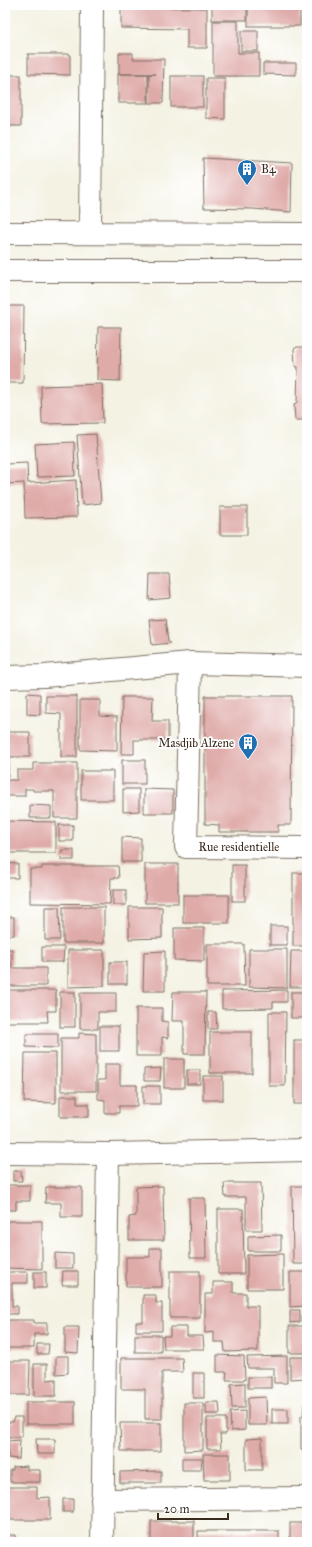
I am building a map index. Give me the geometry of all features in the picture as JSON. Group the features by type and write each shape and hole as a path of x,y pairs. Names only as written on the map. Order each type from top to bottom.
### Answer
{"street":[{"path":"90,232 92,5"},
{"path":"5,233 90,232 307,234"},
{"path":"5,271 307,271"},
{"path":"5,677 44,676 190,663 307,666"},
{"name":"Rue residentielle","path":"190,663 186,847 307,848"},
{"path":"5,1153 108,1154 307,1150"},
{"path":"102,1542 108,1154"},
{"path":"102,1500 307,1498"}],"building":[{"path":"212,5 247,5 247,20 212,20"},
{"path":"248,5 300,5 300,26 248,26"},
{"path":"121,7 207,8 207,48 187,48 187,29 121,28"},
{"path":"213,21 238,21 238,53 259,53 259,76 213,76"},
{"path":"241,31 258,31 258,51 241,51"},
{"path":"119,53 133,53 133,59 164,59 163,103 149,103 149,74 119,74"},
{"path":"28,54 70,54 70,75 28,74"},
{"path":"263,63 296,63 296,75 263,74"},
{"path":"118,74 148,74 148,103 118,103"},
{"path":"5,75 21,75 21,126 5,126"},
{"path":"171,76 203,76 203,107 171,107"},
{"path":"206,78 225,78 225,119 206,118"},
{"name":"B4","path":"203,158 292,163 291,212 253,209 204,208"},
{"path":"5,306 24,306 23,383 5,383"},
{"path":"98,327 121,327 120,381 97,380"},
{"path":"297,347 307,347 307,420 295,420 294,405 297,402 298,367 295,366 294,349"},
{"path":"102,384 103,423 42,424 41,386"},
{"path":"96,434 101,503 82,505 77,435"},
{"path":"74,442 75,476 37,477 35,444"},
{"path":"27,463 28,483 76,480 77,517 25,518 24,483 5,484 5,464"},
{"path":"220,507 247,507 247,535 220,535"},
{"path":"150,574 169,574 171,598 149,600"},
{"path":"165,619 168,641 170,643 152,645 149,620"},
{"path":"27,693 40,694 40,715 27,714"},
{"path":"46,696 77,696 77,757 61,757 61,714 46,713"},
{"name":"Masdjib Alzene","path":"205,696 292,696 291,825 278,825 278,832 219,832 219,825 205,824"},
{"path":"122,697 153,697 152,721 168,721 168,740 134,740 134,754 121,754"},
{"path":"80,700 100,700 100,716 117,717 117,751 80,750"},
{"path":"5,732 30,732 30,757 8,757 8,776 5,776"},
{"path":"122,760 145,760 145,784 122,784"},
{"path":"33,763 77,763 77,818 54,818 54,791 33,791 33,789 25,789 25,796 5,796 5,780 17,780 17,770 33,770"},
{"path":"81,771 113,771 113,800 81,800"},
{"path":"123,789 139,789 139,811 123,812"},
{"path":"144,789 173,790 173,813 144,813"},
{"path":"30,805 51,806 51,818 30,818"},
{"path":"5,821 56,822 56,853 5,853"},
{"path":"59,825 73,825 73,841 59,841"},
{"path":"122,837 141,838 141,862 122,862"},
{"path":"62,850 74,850 74,860 61,860"},
{"path":"5,863 18,864 18,878 5,878"},
{"path":"145,864 178,864 178,903 145,903"},
{"path":"232,865 245,865 245,901 232,901"},
{"path":"42,866 118,866 119,878 111,878 110,904 30,903 30,869 42,869"},
{"path":"293,873 307,873 307,946 293,946"},
{"path":"113,890 126,890 126,905 113,905"},
{"path":"183,895 229,895 229,923 183,923"},
{"path":"45,907 59,907 60,940 45,940"},
{"path":"63,907 104,907 104,943 63,943"},
{"path":"129,907 162,907 162,938 129,939"},
{"path":"5,917 14,917 14,935 5,935"},
{"path":"270,926 287,926 287,945 270,945"},
{"path":"174,928 204,928 204,961 174,960"},
{"path":"207,944 244,944 245,986 207,986"},
{"path":"42,947 64,947 63,962 42,962"},
{"path":"5,949 12,949 12,968 46,968 46,986 5,986"},
{"path":"249,949 287,949 287,988 249,987"},
{"path":"68,950 104,950 104,986 68,987"},
{"path":"165,951 165,991 143,991 144,952"},
{"path":"291,951 306,951 306,987 290,987"},
{"path":"110,962 127,962 127,984 110,984"},
{"path":"5,990 56,990 56,1011 47,1011 48,1022 5,1022"},
{"path":"287,990 287,1002 273,1002 273,1008 222,1009 222,991"},
{"path":"60,992 75,992 75,1027 60,1027"},
{"path":"173,992 206,992 205,1054 184,1054 184,1021 172,1021"},
{"path":"291,992 307,992 307,1018 291,1018"},
{"path":"80,993 116,993 116,1012 98,1012 98,1029 80,1029"},
{"path":"136,1008 162,1008 162,1021 168,1022 168,1038 162,1037 162,1056 136,1056"},
{"path":"208,1012 216,1012 217,1029 208,1029"},
{"path":"269,1012 286,1012 285,1086 269,1086"},
{"path":"100,1026 119,1026 119,1051 100,1051"},
{"path":"210,1032 252,1032 252,1073 210,1073"},
{"path":"79,1033 96,1034 96,1091 61,1091 61,1038 79,1038"},
{"path":"26,1034 58,1034 58,1048 26,1047"},
{"path":"294,1040 307,1040 307,1104 294,1104"},
{"path":"25,1053 56,1053 56,1103 24,1102"},
{"path":"164,1059 184,1059 184,1088 164,1088"},
{"path":"105,1064 120,1064 120,1085 137,1085 137,1106 119,1106 119,1113 105,1113 105,1100 98,1099 98,1080 105,1080"},
{"path":"161,1068 160,1081 144,1081 144,1069"},
{"path":"187,1070 200,1070 200,1084 187,1084"},
{"path":"203,1076 223,1076 223,1100 203,1100"},
{"path":"143,1086 160,1086 160,1104 143,1104"},
{"path":"60,1096 77,1096 77,1104 89,1104 89,1117 60,1117"},
{"path":"13,1171 21,1171 22,1181 13,1181"},
{"path":"224,1183 261,1183 262,1230 246,1230 246,1197 225,1197"},
{"path":"5,1185 30,1185 30,1201 16,1201 16,1210 5,1210"},
{"path":"163,1186 164,1240 129,1240 129,1217 136,1216 136,1187"},
{"path":"292,1186 307,1186 307,1264 293,1264"},
{"path":"46,1187 82,1187 82,1217 61,1217 61,1203 45,1203"},
{"path":"189,1198 205,1198 206,1258 190,1258"},
{"path":"218,1209 243,1209 244,1274 218,1274"},
{"path":"5,1221 42,1221 42,1269 5,1268"},
{"path":"281,1235 281,1251 248,1251 248,1236"},
{"path":"150,1248 162,1248 162,1287 126,1287 126,1257 150,1257"},
{"path":"55,1253 73,1254 73,1268 55,1268"},
{"path":"283,1254 283,1289 247,1289 247,1255"},
{"path":"63,1271 78,1271 78,1285 62,1285"},
{"path":"170,1271 200,1271 200,1318 170,1318"},
{"path":"5,1272 28,1272 28,1283 12,1283 12,1306 17,1306 17,1314 5,1314"},
{"path":"34,1272 46,1272 46,1288 34,1288"},
{"path":"290,1272 307,1272 307,1306 290,1307"},
{"path":"213,1282 233,1282 233,1293 246,1293 246,1306 258,1306 258,1351 225,1352 224,1342 214,1342 214,1332 205,1333 205,1294 213,1294"},
{"path":"143,1295 156,1295 156,1303 162,1303 162,1331 136,1331 136,1322 143,1322"},
{"path":"290,1310 300,1310 300,1322 290,1323"},
{"path":"5,1320 34,1320 34,1323 47,1323 47,1334 34,1334 34,1348 5,1348"},
{"path":"289,1326 307,1326 307,1353 289,1353"},
{"path":"65,1327 79,1327 78,1353 65,1352"},
{"path":"170,1327 187,1327 187,1336 203,1336 204,1349 164,1349 163,1336 170,1336"},
{"path":"135,1335 161,1335 161,1352 135,1352"},
{"path":"37,1344 49,1344 48,1354 37,1354"},
{"path":"217,1355 244,1356 245,1380 226,1380 227,1372 217,1372"},
{"path":"5,1356 7,1356 7,1379 5,1379"},
{"path":"56,1356 68,1356 68,1373 56,1374"},
{"path":"287,1356 287,1383 274,1383 274,1368 248,1368 247,1357"},
{"path":"290,1357 307,1357 307,1378 290,1379"},
{"path":"121,1358 182,1358 183,1372 162,1372 162,1419 145,1419 145,1389 121,1389"},
{"path":"10,1361 30,1361 29,1395 10,1395"},
{"path":"34,1364 47,1364 47,1380 56,1379 56,1396 34,1396"},
{"path":"193,1373 204,1373 204,1398 193,1398"},
{"path":"248,1377 271,1377 271,1388 248,1388"},
{"path":"245,1383 245,1408 232,1408 231,1384"},
{"path":"266,1397 267,1425 248,1425 248,1398"},
{"path":"26,1402 75,1402 75,1424 26,1424"},
{"path":"206,1402 219,1402 220,1414 206,1414"},
{"path":"184,1403 203,1403 203,1450 184,1451"},
{"path":"304,1404 307,1404 307,1449 301,1449 301,1416 303,1416"},
{"path":"272,1409 288,1409 288,1424 272,1424"},
{"path":"245,1411 245,1430 231,1431 230,1412"},
{"path":"14,1417 22,1417 22,1437 5,1437 5,1422 13,1422"},
{"path":"207,1418 226,1418 226,1434 220,1434 221,1449 207,1449"},
{"path":"120,1423 161,1423 161,1451 121,1451"},
{"path":"262,1438 262,1470 246,1470 246,1439"},
{"path":"36,1439 55,1439 55,1454 37,1454"},
{"path":"20,1440 19,1459 8,1458 8,1441"},
{"path":"203,1454 230,1454 230,1480 204,1480"},
{"path":"182,1458 202,1458 201,1470 182,1470"},
{"path":"27,1466 27,1470 40,1470 40,1482 10,1482 10,1470 13,1470 13,1467"},
{"path":"161,1471 161,1483 120,1483 120,1472"},
{"path":"8,1487 37,1487 37,1498 50,1497 50,1520 8,1520"},
{"path":"63,1499 73,1499 73,1512 63,1512"},
{"path":"151,1521 194,1521 194,1542 151,1542"},
{"path":"290,1523 307,1523 307,1542 290,1542"},
{"path":"198,1531 279,1531 279,1542 198,1542"},
{"path":"5,1535 15,1535 15,1542 5,1542"}],"place":[{"name":"B4","path":"247,186"},
{"name":"Masdjib Alzene","path":"248,760"}]}
